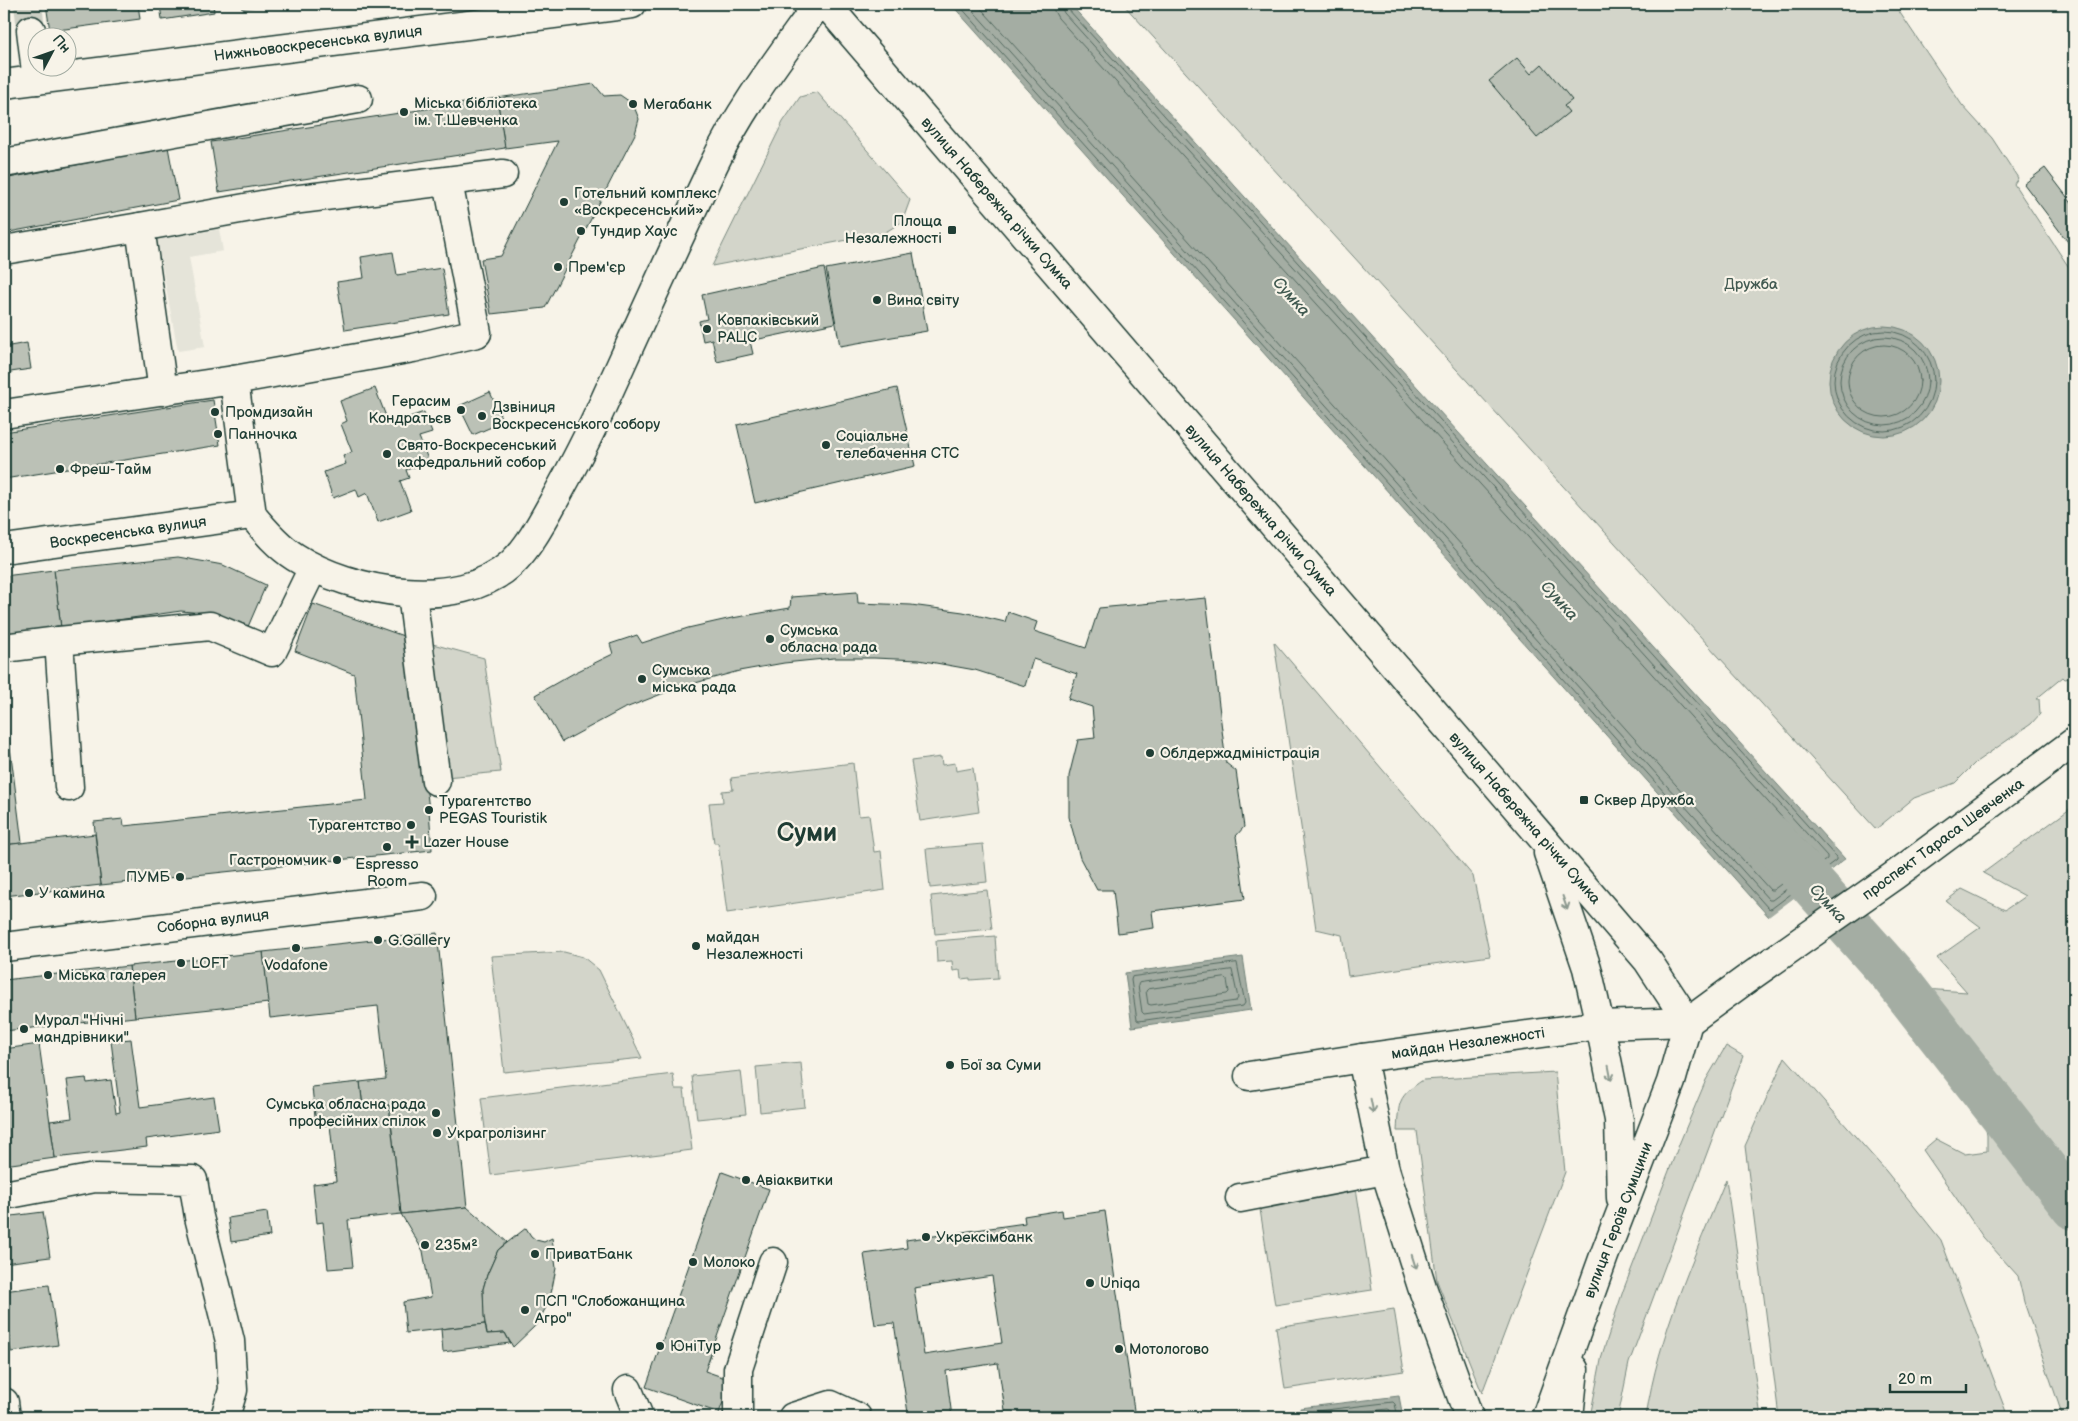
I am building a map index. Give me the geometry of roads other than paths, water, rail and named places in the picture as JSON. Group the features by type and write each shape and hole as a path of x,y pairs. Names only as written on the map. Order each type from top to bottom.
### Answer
{"street":[{"name":"Нижньовоскресенська вулиця","path":"4,84 632,4"},
{"path":"234,380 252,515 271,538 294,557 313,568 353,583 412,594 451,592 486,581 511,564 537,531 579,456 715,162 748,102 818,4"},
{"name":"вулиця Набережна річки Сумка","path":"826,4 1648,961 1688,1022"},
{"path":"4,163 358,98"},
{"path":"4,250 284,201 503,174"},
{"path":"4,414 234,380 413,348 477,333 448,182"},
{"path":"140,226 163,391"},
{"name":"Воскресенська вулиця","path":"4,549 252,515"},
{"path":"4,648 210,626 272,652 313,568"},
{"path":"412,594 436,781"},
{"path":"59,641 69,787"},
{"name":"проспект Тараса Шевченка","path":"1688,1022 1895,875 2074,742"},
{"path":"1544,840 1587,968 1600,1025 1619,1120 1622,1210"},
{"name":"Соборна вулиця","path":"4,946 423,896"},
{"name":"майдан Незалежності","path":"1249,1076 1362,1058 1600,1025 1688,1022"},
{"name":"вулиця Героїв Сумщини","path":"1546,1417 1671,1082 1688,1022"},
{"path":"1362,1058 1385,1170 1422,1287 1469,1417"},
{"path":"1240,1198 1385,1170"},
{"path":"4,1195 95,1178 193,1180 199,1217 230,1341 233,1390 225,1417"},
{"path":"738,1417 738,1369 773,1262"},
{"path":"1569,1417 1574,1383 1575,1335"},
{"path":"628,1390 639,1417"},
{"path":"4,1402 6,1417"},
{"path":"793,1417 831,1405 857,1417"}],"water":[{"path":"951,4 1070,4 1845,859 1769,917"},
{"path":"1884,326 1905,330 1923,342 1935,360 1939,381 1935,402 1923,420 1905,432 1884,436 1863,432 1845,420 1833,402 1829,381 1833,360 1845,342 1863,330"},
{"path":"1243,957 1251,1010 1132,1027 1125,973"},
{"path":"1399,1396 1403,1417 1301,1417 1300,1408"}],"waterway":[{"name":"Сумка","path":"1770,837 1893,975 2074,1207"}],"tunnel":[{"path":"28,4 31,28"}],"place":[{"name":"Мегабанк","path":"633,104"},
{"name":"Міська бібліотека ім. Т.Шевченка","path":"404,112"},
{"name":"Готельний комплекс «Воскресенський»","path":"564,202"},
{"name":"Площа Незалежності","path":"952,230"},
{"name":"Тундир Хаус","path":"581,231"},
{"name":"Прем'єр","path":"558,267"},
{"name":"Вина світу","path":"877,300"},
{"name":"Ковпаківський РАЦС","path":"707,329"},
{"name":"Герасим Кондратьєв","path":"461,410"},
{"name":"Промдизайн","path":"215,412"},
{"name":"Дзвіниця Воскресенського собору","path":"482,416"},
{"name":"Панночка","path":"218,434"},
{"name":"Соціальне телебачення СТС","path":"826,445"},
{"name":"Свято-Воскресенський кафедральний собор","path":"387,454"},
{"name":"Фреш-Тайм","path":"60,469"},
{"name":"Сумська обласна рада","path":"770,639"},
{"name":"Сумська міська рада","path":"642,679"},
{"name":"Облдержадміністрація","path":"1150,753"},
{"name":"Сквер Дружба","path":"1584,800"},
{"name":"Турагентство PEGAS Touristik","path":"429,810"},
{"name":"Турагентство","path":"411,825"},
{"name":"Lazer House","path":"412,842"},
{"name":"Espresso Room","path":"387,847"},
{"name":"Гастрономчик","path":"337,860"},
{"name":"ПУМБ","path":"180,877"},
{"name":"У камина","path":"29,893"},
{"name":"G.Gallery","path":"378,940"},
{"name":"майдан Незалежності","path":"696,946"},
{"name":"Vodafone","path":"296,948"},
{"name":"LOFT","path":"181,963"},
{"name":"Міська галерея","path":"48,975"},
{"name":"Мурал \"Нічні мандрівники\"","path":"24,1029"},
{"name":"Бої за Суми","path":"950,1065"},
{"name":"Сумська обласна рада професійних спілок","path":"436,1113"},
{"name":"Украгролізинг","path":"437,1133"},
{"name":"Авіаквитки","path":"746,1180"},
{"name":"Укрексімбанк","path":"926,1237"},
{"name":"235м²","path":"425,1245"},
{"name":"ПриватБанк","path":"535,1254"},
{"name":"Молоко","path":"693,1262"},
{"name":"Uniqa","path":"1090,1283"},
{"name":"ПСП \"Слобожанщина Агро\"","path":"525,1310"},
{"name":"ЮніТур","path":"660,1346"},
{"name":"Мотологово","path":"1119,1349"}],"district":[{"name":"Суми","path":"807,832"}],"park label":[{"name":"Дружба","path":"1751,284"}]}
